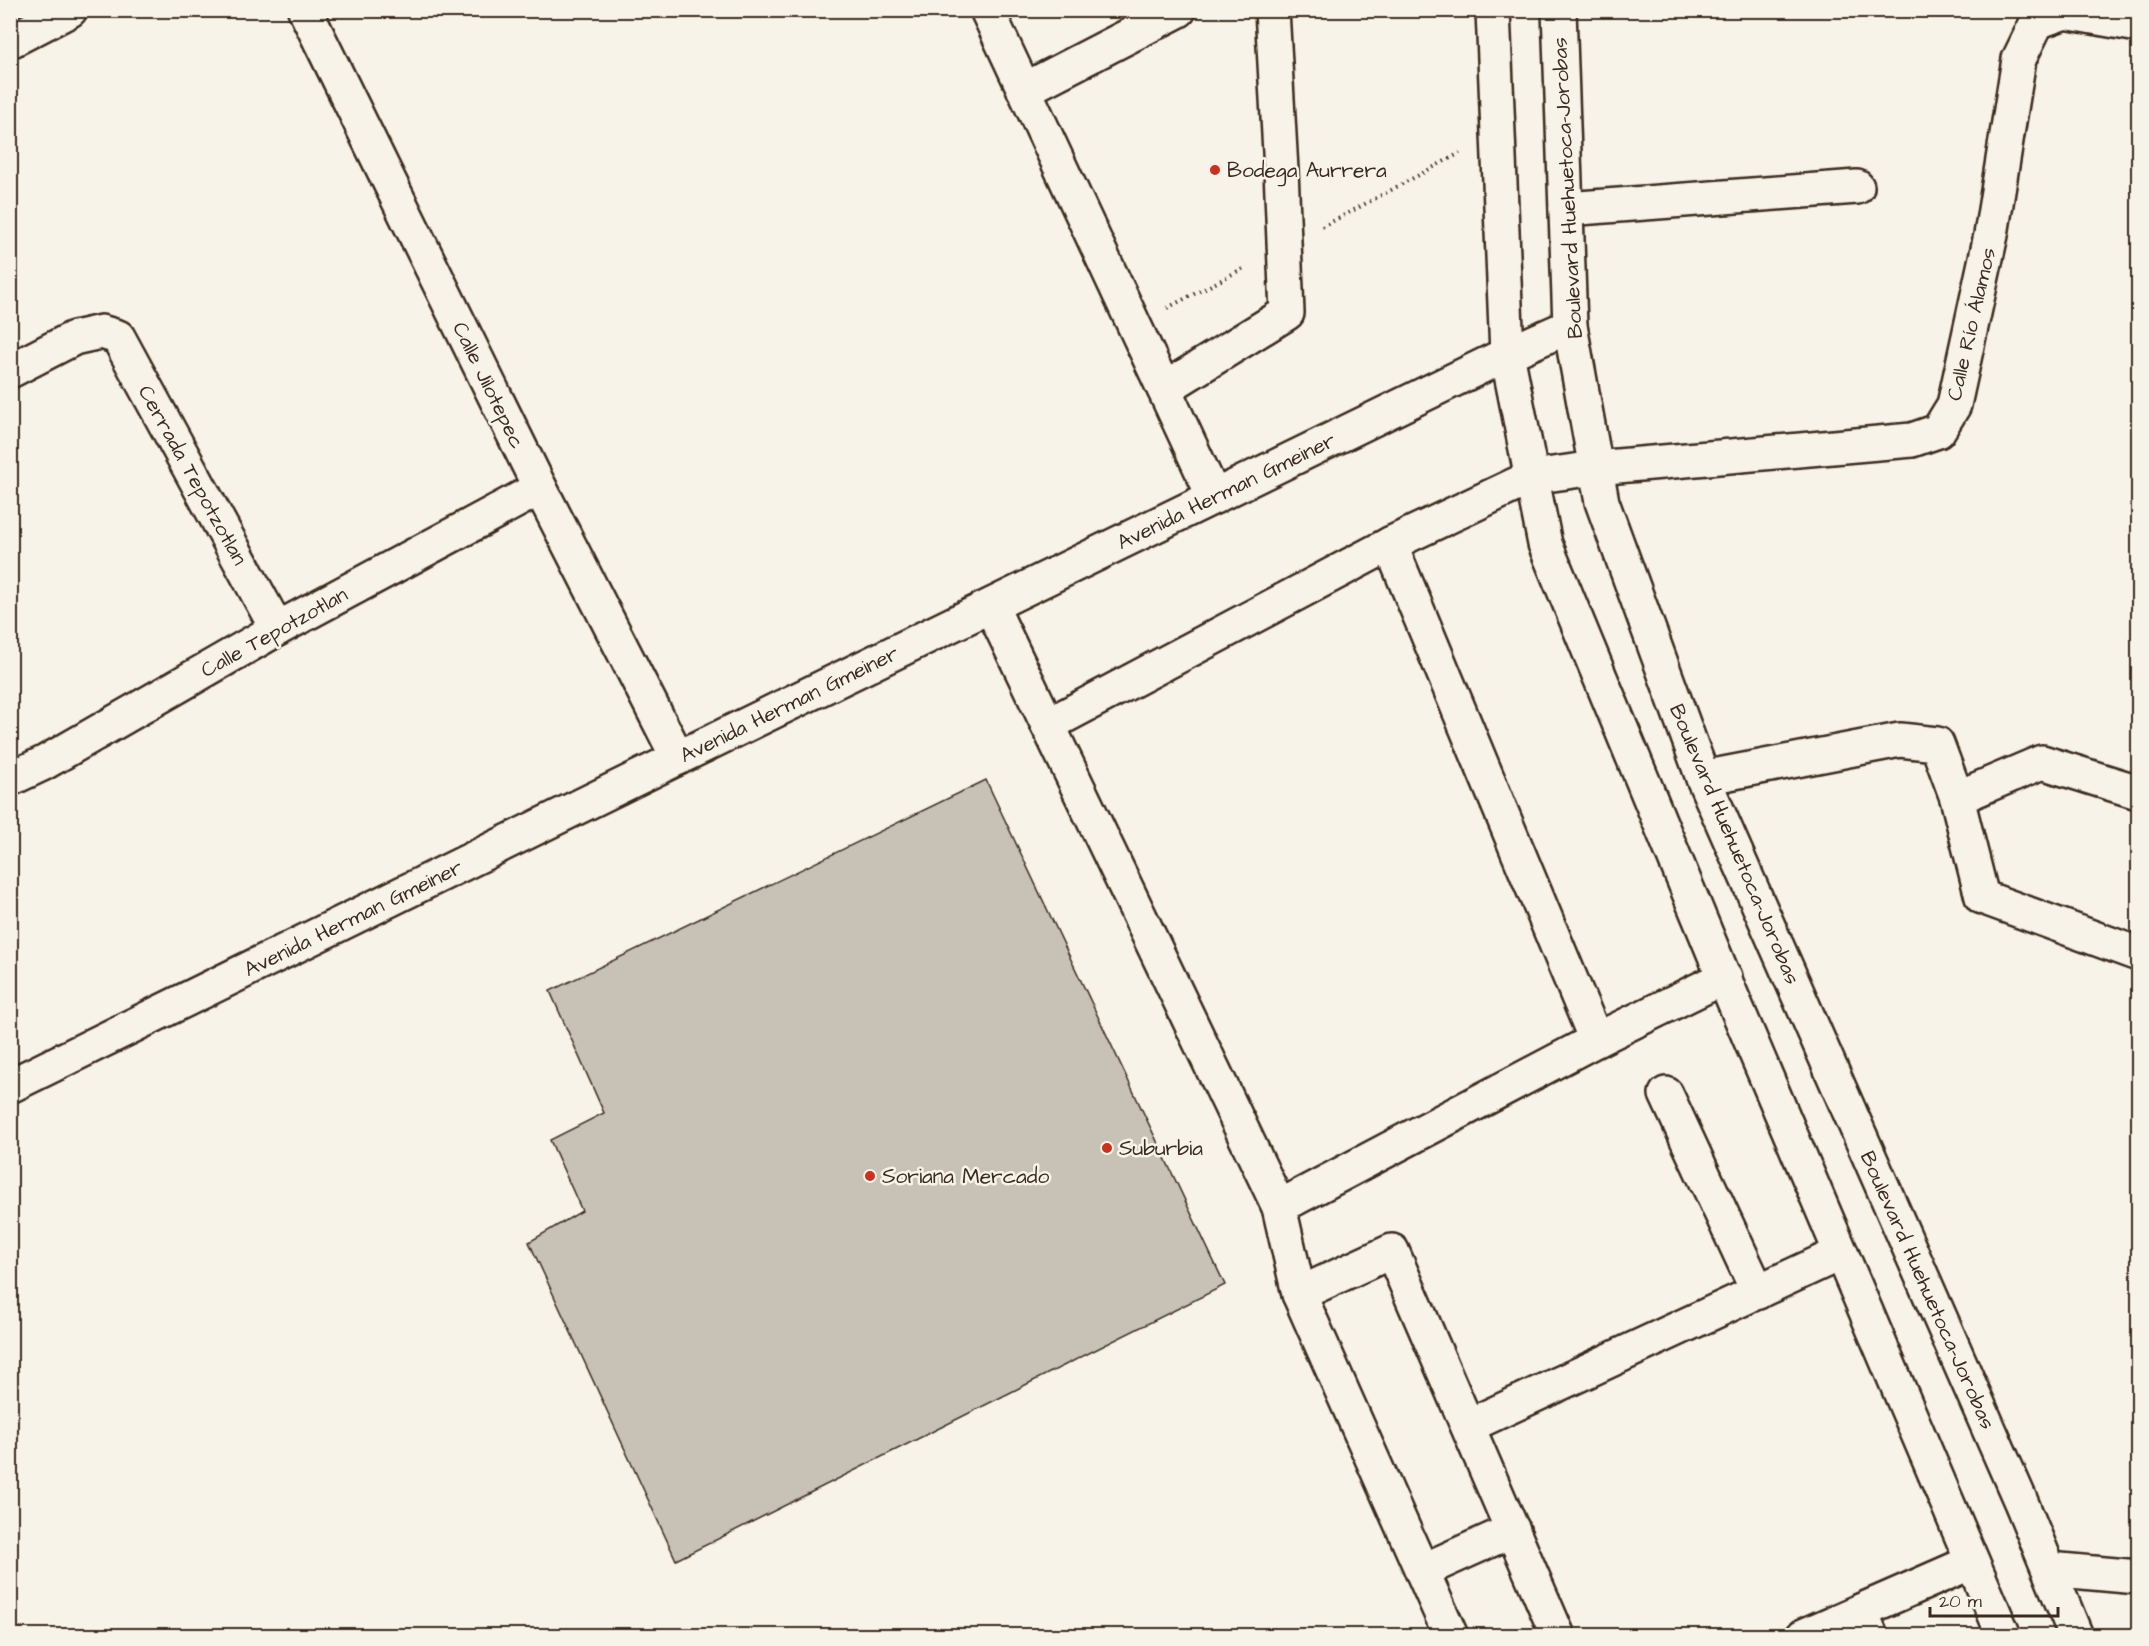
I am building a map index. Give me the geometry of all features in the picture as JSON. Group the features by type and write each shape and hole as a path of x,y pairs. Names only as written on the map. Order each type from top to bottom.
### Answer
{"street":[{"path":"10,41 70,10"},
{"name":"Calle Jilotepec","path":"305,10 540,488 678,758"},
{"path":"987,10 1214,497"},
{"path":"1024,90 1179,10"},
{"path":"1164,390 1287,313 1272,10"},
{"path":"1493,10 1507,354 1545,544 1841,1253 2004,1635"},
{"name":"Boulevard Huehuetoca-Jorobas","path":"1559,10 1570,326 1602,502 1702,778 2076,1635"},
{"name":"Calle Río Álamos","path":"1048,725 1390,544 1532,477 1595,468 1912,440 1938,431 1954,405 1991,235 2019,58 2038,16 2065,12 2135,19"},
{"path":"1566,209 1857,187"},
{"name":"Avenida Herman Gmeiner","path":"10,1086 1507,354 1570,326"},
{"name":"Cerrada Tepotzotlan","path":"10,371 74,338 100,332 118,336 277,629"},
{"name":"Calle Tepotzotlan","path":"10,779 44,763 277,629 540,488"},
{"path":"1390,544 1596,1040"},
{"path":"991,606 1279,1208 1299,1294 1451,1635"},
{"path":"1702,778 1900,741 1937,744 1957,798 1982,897 2139,954"},
{"path":"1957,798 2042,762 2139,792"},
{"path":"1279,1208 1596,1040 1725,977"},
{"path":"1666,1094 1758,1292"},
{"path":"1299,1294 1392,1251 1556,1635"},
{"path":"1468,1426 1841,1253"},
{"path":"1422,1571 1513,1530"},
{"path":"1803,1635 1866,1623 1972,1562"},
{"path":"2049,1569 2139,1577"}],"building":[{"name":"Soriana Mercado","path":"986,780 1225,1285 676,1560 529,1242 582,1211 550,1140 604,1113 550,991"}],"place":[{"name":"Bodega Aurrera","path":"1215,170"},
{"name":"Suburbia","path":"1107,1148"},
{"name":"Soriana Mercado","path":"870,1176"}]}
